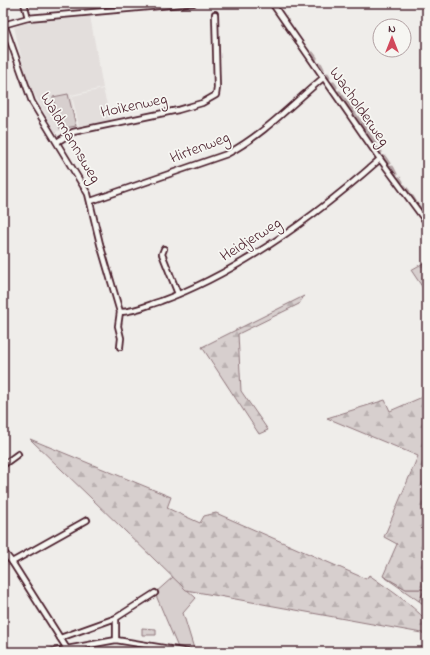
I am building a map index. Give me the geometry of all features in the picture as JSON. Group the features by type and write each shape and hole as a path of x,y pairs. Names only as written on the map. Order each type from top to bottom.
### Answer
{"street":[{"path":"24,3 28,18"},
{"path":"4,24 28,18 141,5 193,3"},
{"name":"Wacholderweg","path":"272,3 380,159 427,223"},
{"name":"Hoikenweg","path":"57,142 73,132 178,110 202,103 216,95 215,14"},
{"name":"Waldmannsweg","path":"4,24 27,91 84,186 91,201 100,244 120,312 118,326 121,338 120,347"},
{"name":"Hirtenweg","path":"91,201 239,148 254,138 323,78"},
{"name":"Heidjerweg","path":"120,312 128,312 178,294 218,276 274,243 380,159"},
{"path":"164,250 162,254 178,294"},
{"path":"3,465 18,454"},
{"path":"12,562 87,520"},
{"path":"3,551 12,562 68,651"},
{"path":"60,638 116,618 155,593"},
{"path":"116,618 116,640"},
{"path":"50,652 68,651 116,640 188,652"}],"shaded area":[{"path":"90,16 103,88 71,95 77,127 55,132 27,81 14,27 31,21"},
{"path":"103,89 111,121 79,127 72,96"}],"green space":[{"path":"68,94 76,126 60,129 53,97"},
{"path":"427,261 427,294 411,270"},
{"path":"304,296 299,304 238,334 241,391 268,430 259,434 202,347"},
{"path":"427,395 427,607 419,601 425,589 406,589 383,576 397,544 384,537 418,456 327,418 385,400 390,411"},
{"path":"30,439 171,497 167,508 200,523 204,516 216,513 366,579 369,575 406,602 427,621 427,634 186,590"},
{"path":"383,576 406,589 425,589 419,601"},
{"path":"173,577 196,598 183,613 195,652 179,650 155,593"},
{"path":"142,628 156,629 156,635 142,635"}],"waterway":[{"path":"312,54 315,58"},
{"path":"320,65 322,69"},
{"path":"339,93 374,143"},
{"path":"384,158 388,164"},
{"path":"392,168 395,174"},
{"path":"404,187 408,192"},
{"path":"412,198 415,203"},
{"path":"418,207 421,211"}]}
